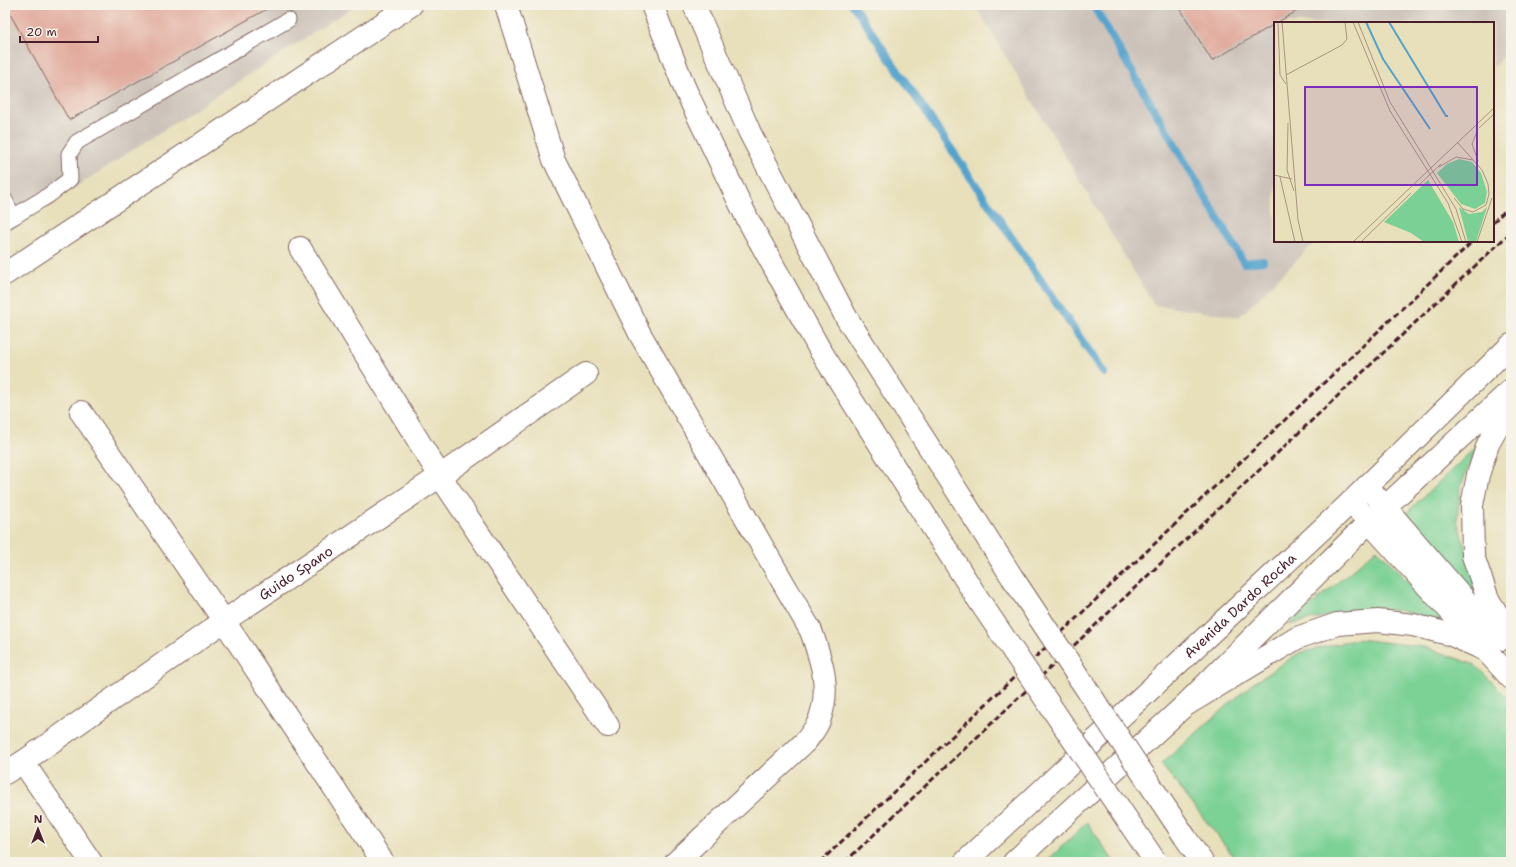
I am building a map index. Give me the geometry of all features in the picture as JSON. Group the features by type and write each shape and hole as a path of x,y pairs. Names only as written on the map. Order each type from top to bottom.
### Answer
{"main road":[{"path":"5,274 411,5"},
{"path":"506,5 554,160 640,334 811,631 823,666 826,692 820,719 806,741 676,862"},
{"path":"652,5 685,89 747,218 820,350 976,596 1155,862"},
{"path":"694,5 750,133 846,316 1012,577 1202,861"},
{"path":"300,248 440,476 608,726"},
{"name":"Avenida Dardo Rocha","path":"965,862 1351,502 1511,345"},
{"name":"Guido Spano","path":"14,767 224,621 440,476 586,374"},
{"path":"1014,862 1184,706 1369,522 1511,390"},
{"path":"1511,403 1488,444 1478,475 1472,512 1473,556 1488,599 1511,637"},
{"path":"81,412 224,621 383,862"},
{"path":"1367,486 1484,622 1511,646"},
{"path":"1351,502 1511,678"},
{"path":"1184,706 1297,638 1337,624 1378,621 1413,625 1449,634 1488,651"},
{"path":"14,767 91,862"}],"lane":[{"path":"5,200 9,220 49,195 70,179 69,154 77,142 288,20"}],"shaded area":[{"path":"5,5 356,5 5,233"},
{"path":"975,5 1511,5 1511,49 1494,66 1494,22 1274,22 1274,242 1315,242 1239,317 1154,305"}],"green space":[{"path":"1478,445 1460,488 1457,521 1482,600 1404,515"},
{"path":"1377,549 1448,623 1397,610 1349,611 1288,625"},
{"path":"1358,639 1425,647 1475,665 1511,701 1511,862 1238,862 1161,764 1252,684 1299,653"},
{"path":"1087,822 1114,862 1046,862"}],"building":[{"path":"5,5 274,5 69,120"},
{"path":"1178,5 1307,5 1278,22 1274,22 1274,24 1212,61"}],"waterway":[{"path":"853,5 1104,373"},
{"path":"1093,5 1244,263 1263,261"}],"railway":[{"path":"1494,221 1511,205"},
{"path":"845,862 1511,232"},
{"path":"820,862 1472,242"}]}
